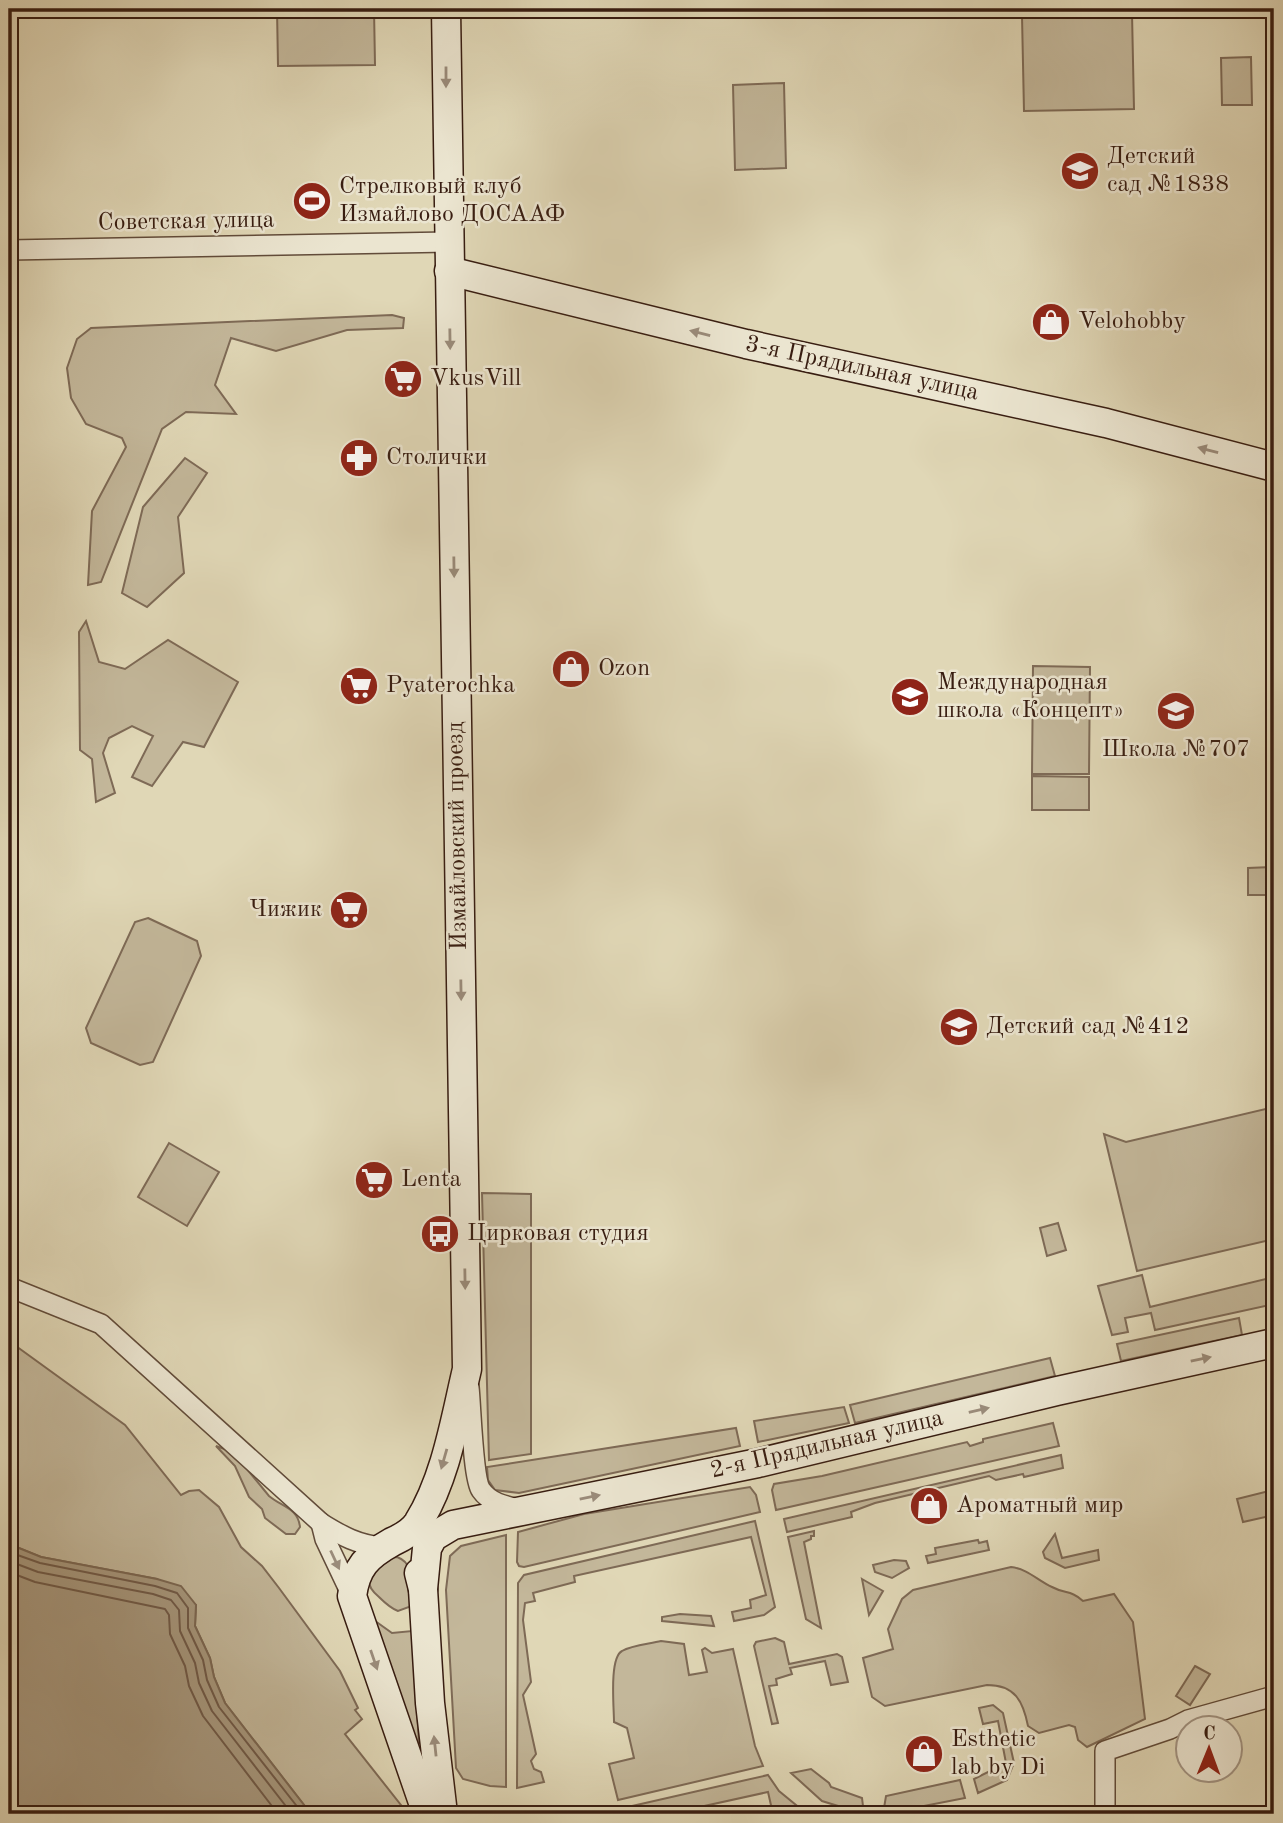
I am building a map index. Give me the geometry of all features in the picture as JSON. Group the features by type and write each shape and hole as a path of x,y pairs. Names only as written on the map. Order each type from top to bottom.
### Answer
{"street":[{"name":"Измайловский проезд","path":"446,9 467,1369 474,1464 480,1489 498,1505 523,1510"},
{"name":"Советская улица","path":"9,250 449,242"},
{"name":"3-я Прядильная улица","path":"449,271 746,344 1106,423 1274,467"},
{"path":"9,1287 101,1324 321,1523 365,1546 400,1549 412,1556 418,1567 423,1589 430,1703 443,1814"},
{"name":"2-я Прядильная улица","path":"423,1589 427,1548 433,1537 453,1525 758,1463 1057,1391 1274,1343"},
{"name":"Измайловский проезд","path":"352,1595 355,1578 363,1563 416,1526 431,1498 446,1453 467,1369"},
{"path":"321,1523 325,1539 352,1595 426,1814"},
{"path":"1105,1814 1105,1751 1170,1729 1188,1720 1274,1696"}],"shaded area":[{"path":"277,9 374,9 375,65 278,66"},
{"path":"1132,13 1134,109 1024,111 1022,16"},
{"path":"1251,57 1252,105 1222,105 1221,58"},
{"path":"784,83 786,168 735,170 733,85"},
{"path":"392,315 404,318 403,328 347,330 276,351 231,338 215,385 236,414 186,412 162,429 101,582 88,585 92,511 126,447 122,438 86,424 71,398 67,368 77,339 91,328"},
{"path":"185,458 207,473 178,517 184,573 147,607 122,593 143,507"},
{"path":"86,621 99,662 125,669 168,640 238,682 204,747 183,742 152,786 132,777 153,736 132,726 109,738 103,753 115,793 96,802 92,759 80,750 79,632"},
{"path":"1033,666 1090,667 1089,774 1032,774"},
{"path":"1032,776 1089,777 1089,810 1032,810"},
{"path":"1274,867 1274,895 1248,895 1248,868"},
{"path":"148,918 197,941 201,956 153,1062 140,1065 91,1043 86,1028 135,922"},
{"path":"1274,1107 1274,1239 1137,1271 1104,1134 1126,1142"},
{"path":"169,1143 219,1172 187,1226 138,1197"},
{"path":"482,1193 531,1194 531,1454 489,1460"},
{"path":"1058,1223 1066,1250 1047,1256 1040,1228"},
{"path":"1142,1275 1150,1307 1274,1277 1274,1304 1155,1330 1151,1313 1125,1318 1128,1332 1112,1335 1098,1286"},
{"path":"1239,1318 1242,1335 1121,1361 1117,1344"},
{"path":"9,1341 125,1425 181,1495 199,1490 219,1507 241,1547 262,1566 340,1671 358,1708 355,1710 362,1719 345,1734 408,1814 311,1814 225,1703 214,1677 210,1658 195,1626 196,1605 157,1579 41,1557 9,1544"},
{"path":"1050,1358 1055,1376 855,1423 850,1405"},
{"path":"844,1407 849,1423 758,1442 754,1421"},
{"path":"1053,1423 1059,1446 776,1510 772,1490 774,1484 822,1476 967,1442 970,1446 983,1442 983,1439"},
{"path":"736,1428 740,1446 519,1493 495,1490 488,1480 487,1467"},
{"path":"216,1446 233,1452 269,1496 293,1512 300,1527 295,1534 286,1534 265,1518 262,1509 249,1497 235,1466"},
{"path":"1061,1455 1063,1468 1024,1477 1023,1474 996,1480 989,1476 875,1503 851,1512 852,1517 787,1532 784,1519"},
{"path":"750,1487 756,1495 760,1512 524,1567 517,1562 518,1532 584,1514"},
{"path":"1273,1490 1274,1515 1243,1522 1237,1499"},
{"path":"755,1521 775,1607 764,1615 734,1621 732,1612 751,1608 750,1600 766,1595 751,1537 574,1576 575,1582 533,1593 535,1601 525,1603 523,1620 531,1682 523,1695 536,1754 531,1761 534,1769 541,1772 544,1782 517,1788 518,1583 524,1575"},
{"path":"814,1531 814,1536 804,1542 821,1628 806,1619 788,1537"},
{"path":"1055,1534 1062,1558 1098,1550 1099,1560 1065,1568 1045,1558 1043,1552"},
{"path":"506,1535 506,1787 463,1779 456,1768 446,1590 450,1556 461,1546"},
{"path":"978,1540 979,1543 987,1541 989,1550 928,1563 926,1556 936,1554 935,1548"},
{"path":"397,1557 407,1564 409,1569 413,1602 409,1607 398,1611 373,1591 369,1582 372,1573 384,1558"},
{"path":"894,1560 906,1561 909,1568 892,1578 875,1572 873,1565"},
{"path":"1011,1567 1083,1601 1114,1594 1133,1622 1145,1719 1087,1747 1078,1740 1075,1727 1069,1725 1039,1733 1028,1726 1016,1696 997,1686 987,1685 885,1706 872,1697 863,1658 893,1649 888,1629 902,1599 913,1590"},
{"path":"862,1579 883,1591 869,1615"},
{"path":"680,1614 711,1616 714,1626 662,1621 662,1617"},
{"path":"371,1618 392,1633 412,1631 419,1743 416,1743"},
{"path":"775,1638 784,1642 789,1664 837,1654 842,1657 848,1682 831,1685 825,1661 790,1668 792,1674 776,1679 777,1685 769,1686 778,1723 772,1724 754,1646 756,1642"},
{"path":"661,1641 684,1644 689,1675 707,1672 702,1650 705,1648 712,1653 733,1649 755,1746 763,1766 618,1800 609,1764 634,1758 627,1728 614,1722 615,1663 618,1655 626,1649"},
{"path":"1195,1666 1210,1674 1190,1705 1176,1696"},
{"path":"993,1705 1003,1713 1014,1763 1007,1780 978,1793 974,1779 1006,1763 998,1721 983,1724 979,1708"},
{"path":"811,1769 831,1787 862,1798 864,1814 822,1801 791,1773"},
{"path":"768,1775 779,1791 807,1814 773,1814 768,1792 668,1814 662,1811 644,1814 597,1814"},
{"path":"960,1780 965,1798 883,1814 886,1796"}],"water":[{"path":"9,1544 41,1557 181,1586 196,1605 195,1626 210,1658 214,1677 225,1703 311,1814 9,1814"}],"place":[{"name":"Детский сад №1838","path":"1080,171"},
{"name":"Стрелковый клуб Измайлово ДОСААФ","path":"312,201"},
{"name":"Velohobby","path":"1051,322"},
{"name":"VkusVill","path":"403,379"},
{"name":"Столички","path":"359,458"},
{"name":"Ozon","path":"571,669"},
{"name":"Pyaterochka","path":"359,686"},
{"name":"Международная школа «Концепт»","path":"910,697"},
{"name":"Школа №707","path":"1176,711"},
{"name":"Чижик","path":"349,910"},
{"name":"Детский сад №412","path":"959,1027"},
{"name":"Lenta","path":"374,1180"},
{"name":"Цирковая студия","path":"440,1234"},
{"name":"Ароматный мир","path":"929,1506"},
{"name":"Esthetic lab by Di","path":"924,1754"}]}
